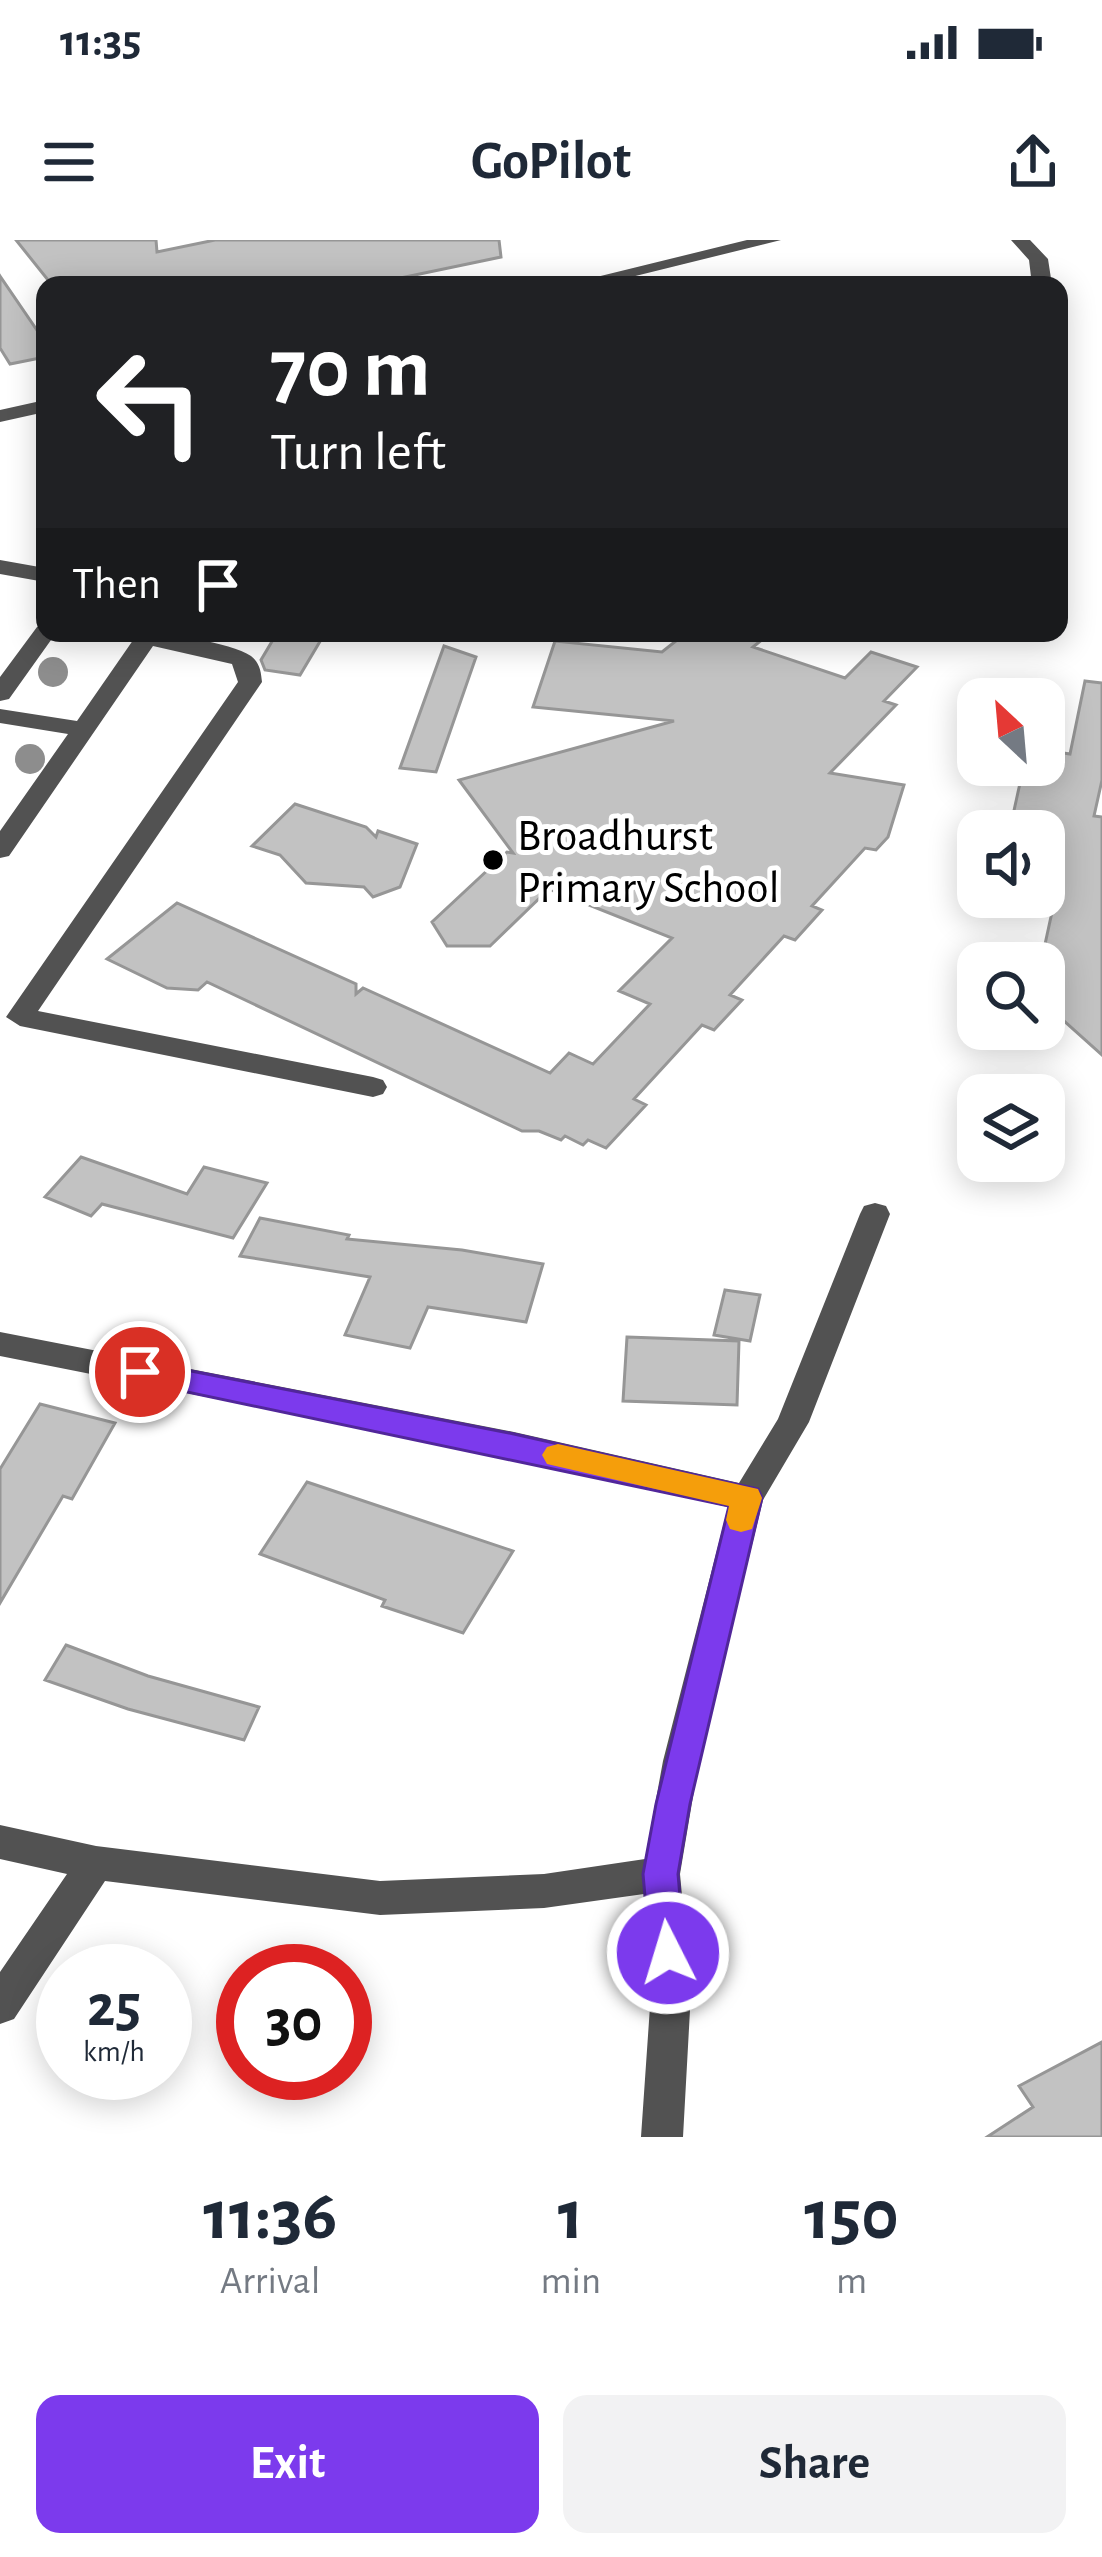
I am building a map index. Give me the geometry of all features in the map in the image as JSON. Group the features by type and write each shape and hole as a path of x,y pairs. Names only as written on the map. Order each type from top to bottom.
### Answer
{"street":[{"path":"655,240 679,260"},
{"path":"612,276 772,240"},
{"path":"1020,240 1038,260 1041,276"},
{"path":"0,416 36,408"},
{"path":"0,567 36,573"},
{"path":"0,694 38,642"},
{"path":"0,850 144,642"},
{"path":"176,642 240,659 248,667 250,682 10,1014 374,1087"},
{"path":"0,716 84,729"},
{"path":"662,2137 671,1992 661,1874 681,1761 747,1498 793,1422 875,1214"},
{"path":"0,1344 514,1445 747,1498"},
{"path":"0,1842 96,1863 380,1898 544,1891 661,1874"},
{"path":"0,2006 96,1863"}],"building":[{"path":"16,240 156,240 157,252 215,240 499,240 501,257 410,276 45,276"},
{"path":"0,276 36,329 36,359 10,364 0,348"},
{"path":"272,642 320,642 300,675 265,670 261,660"},
{"path":"555,642 662,652 675,642 759,642 753,647 845,678 871,652 917,667 884,701 896,705 830,773 904,785 888,837 876,850 865,848 812,906 822,910 795,940 784,936 730,995 742,1000 714,1030 702,1025 634,1099 646,1105 606,1148 588,1140 583,1145 565,1136 561,1140 539,1131 522,1131 207,982 198,990 167,988 107,959 177,903 356,984 356,994 363,988 550,1073 569,1053 593,1064 650,1004 619,991 672,938 549,889 490,946 447,946 432,922 507,852 513,853 459,780 674,721 533,707"},
{"path":"444,646 476,657 436,772 400,768"},
{"path":"1085,681 1102,683 1102,780 1094,816 1102,817 1102,1055 1065,1022 1065,942 1046,942 1051,918 1065,918 1065,810 1014,810 1019,786 1065,786 1065,753 1070,754"},
{"path":"295,804 366,827 376,837 378,831 417,844 400,887 373,897 364,887 306,883 280,855 252,846"},
{"path":"81,1157 187,1194 204,1167 267,1183 233,1238 102,1204 91,1216 45,1197"},
{"path":"260,1218 349,1235 347,1239 462,1250 543,1264 526,1322 428,1307 410,1348 345,1335 370,1277 240,1256"},
{"path":"725,1290 760,1295 750,1341 714,1335"},
{"path":"627,1337 739,1341 737,1405 623,1401"},
{"path":"40,1404 115,1423 72,1499 63,1496 0,1603 0,1469"},
{"path":"307,1482 513,1551 463,1633 382,1606 385,1600 260,1554"},
{"path":"66,1645 148,1676 259,1707 244,1740 128,1709 45,1680"},
{"path":"1102,2042 1102,2137 987,2137 1033,2107 1019,2086"}],"slow traffic":[{"path":"558,1455 747,1498 741,1520"}],"place":[{"name":"Broadhurst Primary School","path":"493,860"}],"route":[{"path":"140,1372 514,1445 747,1498 673,1804 661,1874 668,1953"}]}
